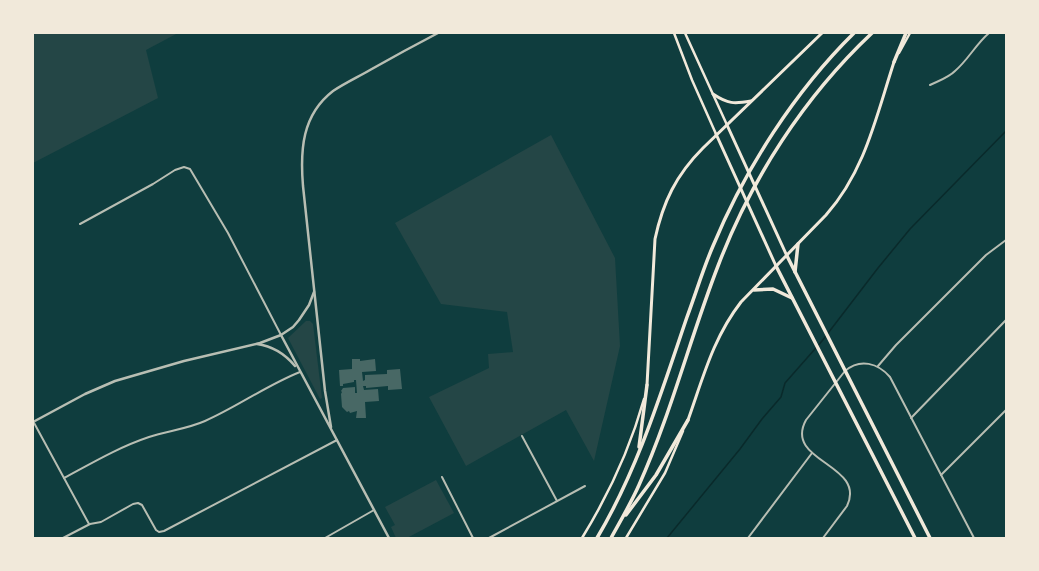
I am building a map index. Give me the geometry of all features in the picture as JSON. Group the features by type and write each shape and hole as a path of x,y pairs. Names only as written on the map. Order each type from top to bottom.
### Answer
{"highway":[{"path":"597,538 623,489 639,454 707,261 738,192 760,154 792,106 854,33"},
{"path":"611,538 639,484 653,452 718,265 744,208 770,160 800,115 828,79 872,33"},
{"path":"894,62 906,33"},
{"path":"795,273 795,258 798,244"},
{"path":"787,256 930,538"},
{"path":"776,266 915,538"},
{"path":"754,290 773,289 792,298"},
{"path":"639,454 647,385"},
{"path":"618,526 656,475 688,420"}],"main road":[{"path":"674,33 692,80 776,266"},
{"path":"685,33 787,256"},
{"path":"582,538 616,478 632,437 647,385 654,239 660,217 673,185 684,168 716,134 822,33"},
{"path":"626,538 665,473 688,420 719,334 734,312 834,206 850,184 865,150 894,62 910,33"},
{"path":"713,94 732,104 751,101"}],"street":[{"path":"330,427 302,171 302,146 307,127 318,107 333,92 355,78 438,33"},
{"path":"930,85 956,71 977,44 989,33"},
{"path":"80,224 153,184 175,170 186,167 190,169 245,265 300,372 389,538"},
{"path":"878,366 896,345 986,255 1006,240"},
{"path":"89,524 33,421 85,394 115,381 184,361 254,344 281,335 294,327 302,317 314,291"},
{"path":"911,418 1006,320"},
{"path":"254,344 267,346 277,351 289,359 300,372"},
{"path":"824,538 847,506 850,500 850,491 844,478 812,453 805,445 802,437 802,429 806,420 839,377 849,367 863,363 878,366 890,377 974,538"},
{"path":"64,478 112,452 135,442 194,425 215,417 300,372"},
{"path":"942,475 1006,410"},
{"path":"522,436 557,501"},
{"path":"63,538 89,524 101,522 133,504 138,503 142,505 154,527 159,532 168,529 337,440"},
{"path":"748,538 812,453"},
{"path":"442,477 473,538"},
{"path":"489,538 585,486"},
{"path":"325,538 374,510"}],"shaded area":[{"path":"33,33 178,33 146,50 158,98 33,163"},
{"path":"551,135 615,258 620,346 594,461 566,410 466,466 429,397 489,368 488,354 513,352 507,312 441,304 395,223"},
{"path":"306,321 310,321 313,324 322,398 320,399 288,338"},
{"path":"436,480 454,513 407,538 396,538 391,527 395,525 385,507"}],"building":[{"path":"352,359 360,359 360,361 375,359 376,371 362,372 363,381 365,380 365,375 387,374 387,370 400,369 402,389 388,390 388,386 366,388 366,386 363,386 364,390 378,389 379,401 365,402 366,418 356,418 357,411 350,413 342,407 341,391 343,388 355,387 355,393 357,393 356,380 340,386 339,370 352,369"}],"waterway":[{"path":"667,538 781,397 785,383 822,341 910,229 1006,131"}]}
